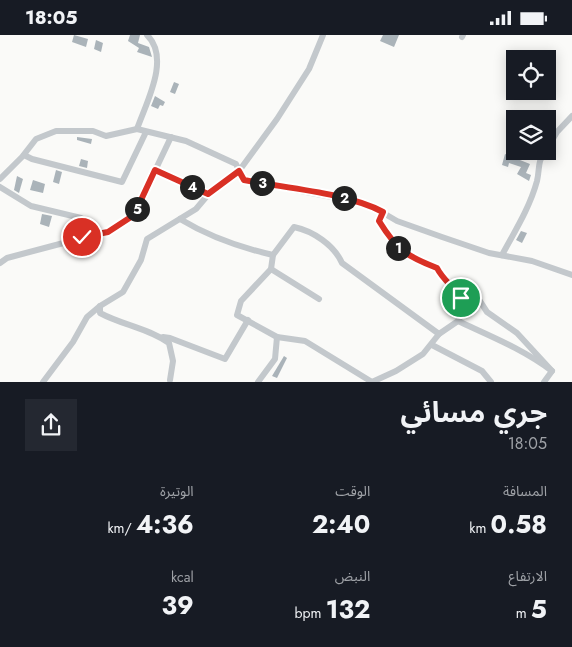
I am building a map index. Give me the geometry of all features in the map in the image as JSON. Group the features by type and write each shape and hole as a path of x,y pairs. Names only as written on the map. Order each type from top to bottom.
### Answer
{"street":[{"path":"137,129 158,67 155,43 147,35"},
{"path":"43,382 73,342 87,317 100,306 123,292 141,260 147,239 196,209 208,194 239,171 277,119 309,69 322,35"},
{"path":"556,134 572,116"},
{"path":"0,179 24,155 36,139 56,131 93,131 106,136 137,129 186,141 236,164 244,180 346,198 368,204 397,221 442,237 489,253 532,261 572,275"},
{"path":"24,155 32,159 122,182 146,132"},
{"path":"0,263 7,258 115,228 134,215 171,137"},
{"path":"502,255 524,215 537,179 539,160"},
{"path":"155,170 208,194"},
{"path":"0,187 31,206 81,219"},
{"path":"383,212 379,221 393,244 415,260 437,268 442,276 454,287 461,298 464,309 458,321 439,334 432,345 417,358 372,382 305,341 277,337 237,315 241,301 270,269 273,255 294,227 309,231 338,253 342,263 439,334"},
{"path":"180,219 198,230 255,251 273,255"},
{"path":"270,269 319,299"},
{"path":"454,287 474,292 487,312 516,333 552,371"},
{"path":"100,306 100,313 112,320 161,337 170,338 225,359 248,320"},
{"path":"458,321 518,349 552,371"},
{"path":"161,337 169,343 173,361 170,380"},
{"path":"258,382 275,359 277,337"},
{"path":"432,345 482,371 491,382"},
{"path":"544,382 552,371"}],"building":[{"path":"74,35 88,39 86,47 72,42"},
{"path":"130,35 140,35 138,43 149,47 152,57 137,52 139,48 128,41"},
{"path":"383,35 399,35 394,47 380,41"},
{"path":"96,40 103,43 101,52 94,49"},
{"path":"174,82 179,84 175,94 170,92"},
{"path":"155,96 165,102 158,109 151,106"},
{"path":"77,137 92,139 91,144 77,140"},
{"path":"505,154 506,160 520,160 530,164 526,173 531,175 529,181 517,174 521,167 509,163 508,167 502,165"},
{"path":"81,159 88,161 87,168 79,166"},
{"path":"56,170 62,172 59,184 53,182"},
{"path":"17,176 23,179 19,193 14,190"},
{"path":"33,180 45,184 43,193 30,190"},
{"path":"42,214 52,216 49,227 40,224"},
{"path":"521,231 527,233 522,243 516,240"},
{"path":"284,356 287,358 277,378 272,376"}],"route":[{"path":"82,237 108,232 134,215 155,170 208,194 239,171 244,180 346,198 368,204 383,212 379,221 393,244 415,260 437,268 461,298"}]}
